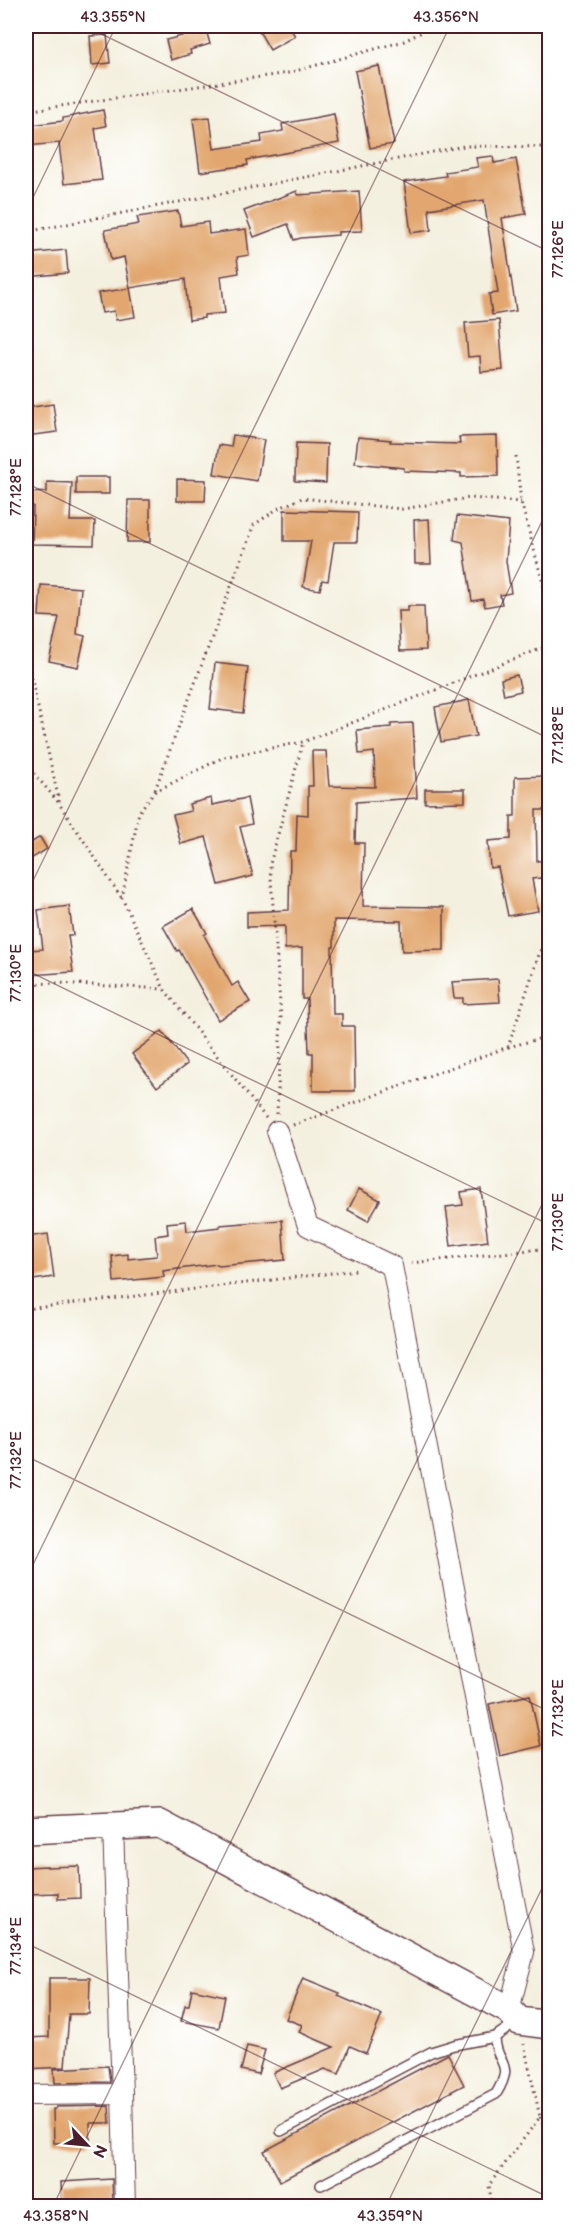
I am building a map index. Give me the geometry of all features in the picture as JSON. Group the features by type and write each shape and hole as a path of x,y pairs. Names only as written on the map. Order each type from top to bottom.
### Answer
{"street":[{"path":"277,1131 308,1226 392,1266 524,1952 514,2015"},
{"path":"26,1830 160,1824 514,2015 549,2025"},
{"path":"113,1826 126,2206"},
{"path":"26,2095 122,2094"}],"lane":[{"path":"281,2131 431,2052 495,2037 514,2015"},
{"path":"321,2185 496,2094 502,2084 506,2069 495,2044 495,2037"}],"path":[{"path":"26,111 288,73 404,41 434,26"},
{"path":"26,232 464,146 549,147"},
{"path":"516,456 521,502 549,609"},
{"path":"122,898 139,812 154,792 254,525 277,509 302,498 402,509 469,498 521,502"},
{"path":"154,792 224,757 303,742 549,645"},
{"path":"26,654 60,805"},
{"path":"277,1131 281,1018 270,864 303,742"},
{"path":"26,764 60,805 122,898 164,989 277,1131"},
{"path":"508,1047 549,922"},
{"path":"26,984 57,983 164,989"},
{"path":"277,1131 508,1047 549,1036"},
{"path":"392,1266 549,1248"},
{"path":"26,1309 357,1270"},
{"path":"514,2015 540,2117 549,2143"},
{"path":"492,2206 489,2185 540,2117"}],"building":[{"path":"179,26 205,26 210,44 190,50 191,54 171,60 166,40 182,36"},
{"path":"256,26 289,26 295,36 270,50"},
{"path":"107,35 110,63 92,65 90,36"},
{"path":"379,66 394,144 370,148 355,71"},
{"path":"103,110 106,126 95,128 102,180 64,184 59,143 26,146 26,138 31,125 63,121 63,118"},
{"path":"334,114 339,143 247,160 248,165 200,172 193,119 210,117 214,149 262,142 261,135 283,131 282,124"},
{"path":"493,156 494,163 516,159 526,214 502,218 516,311 492,315 489,294 498,293 484,200 429,209 431,230 411,233 404,182 446,176 445,172 478,167 476,158"},
{"path":"297,191 298,195 359,191 362,231 338,232 338,235 294,240 288,224 254,237 244,211"},
{"path":"178,211 181,226 208,222 209,234 246,229 249,255 237,257 239,273 221,276 225,313 204,315 204,318 189,320 185,279 130,288 124,257 111,260 105,230 139,224 137,217"},
{"path":"66,250 68,273 26,277 26,254"},
{"path":"130,288 135,317 116,320 114,311 102,313 98,293"},
{"path":"499,320 503,370 481,372 480,356 468,357 465,323"},
{"path":"53,404 57,432 26,436 26,408"},
{"path":"233,435 264,440 257,481 214,474 219,445 231,447"},
{"path":"497,436 498,476 461,477 461,473 404,471 404,468 355,463 358,437 391,440 390,442 460,444 459,437"},
{"path":"296,443 327,444 326,483 295,481"},
{"path":"76,477 109,477 109,494 76,494"},
{"path":"177,479 206,480 205,501 177,501"},
{"path":"47,482 72,483 70,521 95,521 94,545 32,544 33,506 26,507 26,493 47,492"},
{"path":"128,500 150,500 150,542 127,542"},
{"path":"284,510 358,512 357,542 334,542 328,581 322,580 320,590 303,587 311,541 284,541"},
{"path":"457,516 509,522 506,561 511,593 500,595 502,604 485,607 483,599 472,601 463,542 454,540"},
{"path":"429,519 431,564 415,564 414,520"},
{"path":"41,585 81,588 77,634 85,636 78,667 49,661 59,617 39,616"},
{"path":"408,606 424,606 426,650 400,651 398,611 408,611"},
{"path":"215,663 248,667 243,713 210,709"},
{"path":"517,675 521,691 504,695 501,679"},
{"path":"469,700 476,736 441,742 435,707"},
{"path":"413,723 417,798 356,802 355,843 364,843 363,906 444,907 444,950 402,951 401,921 334,920 333,1014 342,1014 342,1026 354,1026 355,1091 313,1091 313,1053 309,1053 307,999 302,999 302,948 285,949 285,926 247,927 247,912 289,910 290,851 296,851 297,814 308,815 308,786 313,786 312,751 326,751 329,786 375,787 374,752 359,754 357,730"},
{"path":"549,776 549,810 536,810 537,861 549,860 549,877 532,879 538,911 508,916 498,867 490,868 488,841 511,839 511,816 515,816 515,777"},
{"path":"425,789 465,789 465,802 425,803"},
{"path":"211,798 212,805 247,798 252,824 240,827 253,876 219,885 206,837 181,844 173,815 191,811 189,804"},
{"path":"40,837 47,849 26,862 26,846"},
{"path":"69,906 73,935 68,935 73,972 30,975 29,950 43,949 38,910"},
{"path":"193,909 207,933 204,935 232,986 238,982 250,1002 218,1020 163,926"},
{"path":"498,979 500,1002 463,1004 463,998 454,998 452,982"},
{"path":"162,1031 187,1064 157,1087 132,1054"},
{"path":"359,1189 380,1200 368,1221 348,1210"},
{"path":"481,1189 488,1241 451,1246 446,1207 463,1205 461,1192"},
{"path":"282,1220 285,1260 218,1266 217,1264 163,1271 164,1277 114,1282 112,1256 128,1254 128,1259 157,1256 155,1236 168,1234 167,1223 186,1221 187,1231 220,1227 220,1225"},
{"path":"48,1234 54,1277 26,1281 26,1237"},
{"path":"530,1695 541,1746 500,1756 489,1704"},
{"path":"79,1866 80,1898 58,1899 58,1893 26,1894 26,1867"},
{"path":"49,1978 90,1978 89,2014 69,2014 65,2067 26,2069 26,2038 49,2037"},
{"path":"303,1978 340,1993 338,1996 382,2015 366,2053 350,2046 339,2074 325,2069 280,2088 273,2073 334,2047 299,2032 302,2025 286,2019"},
{"path":"192,1989 225,1996 219,2028 181,2021 185,2005 189,2005"},
{"path":"247,2046 265,2050 258,2074 241,2070"},
{"path":"448,2054 464,2085 280,2181 264,2151"},
{"path":"108,2066 110,2082 55,2083 54,2069"},
{"path":"109,2106 110,2123 90,2123 90,2142 54,2143 53,2109 56,2107"},
{"path":"112,2179 113,2206 62,2206 61,2182"}]}
